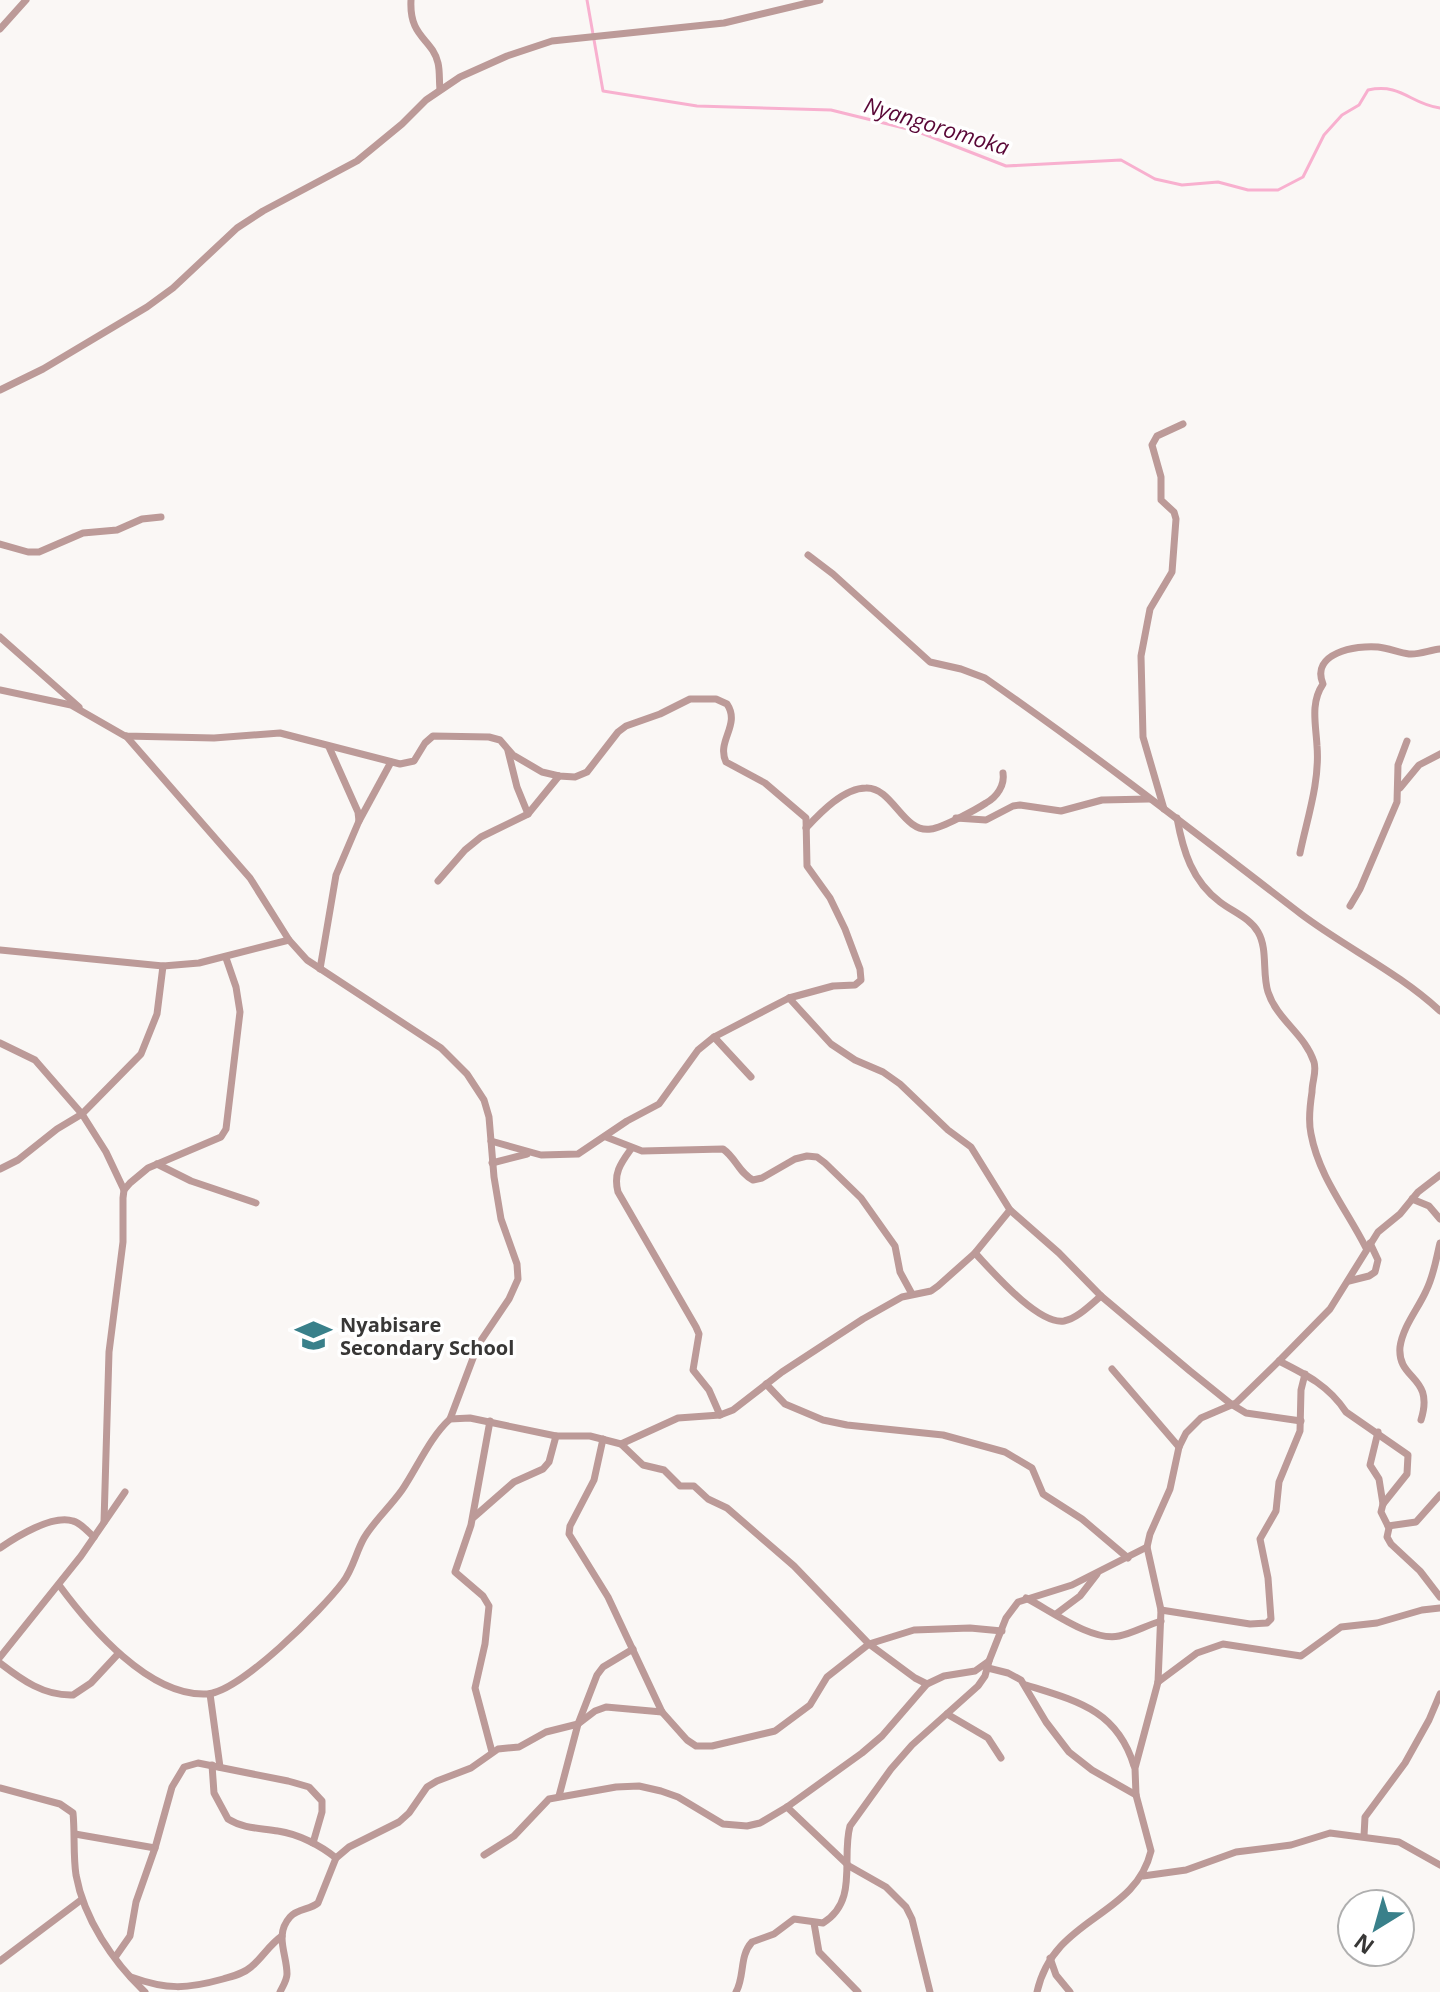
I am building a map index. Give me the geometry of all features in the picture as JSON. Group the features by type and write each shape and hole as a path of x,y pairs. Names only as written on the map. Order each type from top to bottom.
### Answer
{"street":[{"path":"0,29 26,0"},
{"path":"411,0 418,34 439,64 440,89"},
{"path":"0,390 43,369 147,307 187,276 237,228 357,161 440,89 495,61 552,41 724,23 820,0"},
{"path":"1164,809 1143,737 1141,656 1150,609 1172,572 1176,519 1174,512 1161,500 1161,477 1152,445 1157,436 1183,424"},
{"path":"0,544 39,552 83,533 117,530 142,519 161,517"},
{"path":"808,555 930,662 985,678 1341,943 1381,965 1440,1011"},
{"path":"0,637 83,711"},
{"path":"1300,853 1317,759 1314,706 1323,684 1319,673 1321,666 1334,655 1353,648 1374,646 1409,654 1440,649"},
{"path":"0,690 71,705 125,736 250,878 289,940 307,960 409,1026 455,1061 476,1085 484,1100 501,1219 517,1264 518,1279 509,1299 478,1345 450,1419 386,1513 366,1535 338,1587 270,1656 228,1686 210,1694 192,1693 149,1675 118,1654 93,1629 59,1585"},
{"path":"125,736 214,738 280,733 391,762 410,763 416,759 427,740 441,735 496,738 531,766 559,776 575,777 587,772 626,726 660,714 684,701 716,699 727,704 732,723 722,751 726,762 771,787 778,797 803,814 807,866 830,898 845,929 861,980 855,985 833,986 789,998 714,1037 698,1050 659,1104 574,1156 529,1153 491,1141"},
{"path":"1350,906 1393,812 1399,789 1398,765 1407,741"},
{"path":"329,747 358,812 359,821"},
{"path":"508,749 517,787 528,814"},
{"path":"1399,789 1419,765 1440,754"},
{"path":"320,969 336,875 359,821 391,762"},
{"path":"806,828 837,800 864,787 879,791 903,815 924,829 931,830 991,800 1001,786 1003,773"},
{"path":"438,881 481,837 528,814 559,776"},
{"path":"956,818 986,820 1020,805 1061,811 1102,800 1151,799"},
{"path":"1177,818 1181,844 1189,866 1218,901 1249,921 1258,931 1270,996 1279,1015 1309,1050 1316,1068 1310,1131 1315,1149 1332,1190 1378,1260 1375,1272 1349,1281"},
{"path":"0,950 163,966 226,958 289,940"},
{"path":"124,1190 138,1175 221,1137 226,1129 240,1012 236,987 226,958"},
{"path":"0,1169 18,1160 57,1129 82,1114 141,1054 157,1014 163,966"},
{"path":"789,998 831,1044 900,1084 948,1130 971,1147 1010,1210 1059,1253 1101,1296 1231,1404 1246,1413 1301,1421"},
{"path":"714,1037 751,1077"},
{"path":"2,1047 35,1060 82,1114 106,1152 124,1190 123,1242 109,1352 104,1522"},
{"path":"606,1137 631,1149 652,1152 720,1149 729,1154 745,1176 757,1180 795,1159 817,1157 861,1198 895,1246 900,1272 912,1294"},
{"path":"631,1149 618,1167 615,1182 618,1192 696,1327 699,1334 693,1370 709,1390 720,1415"},
{"path":"492,1163 529,1153"},
{"path":"157,1164 191,1181 256,1203"},
{"path":"1037,1992 1050,1958 1075,1931 1122,1897 1143,1876 1151,1851 1136,1795 1135,1768 1158,1682 1161,1610 1147,1547 1170,1489 1179,1447 1186,1433 1201,1418 1240,1399 1330,1309 1382,1227 1440,1175"},
{"path":"1412,1199 1429,1206 1440,1219"},
{"path":"621,1444 678,1418 720,1415 733,1410 863,1319 912,1294 931,1291 975,1253 1010,1210"},
{"path":"1421,1420 1425,1407 1423,1389 1401,1362 1400,1350 1406,1327 1431,1279 1440,1243"},
{"path":"975,1253 1004,1284 1049,1319 1068,1320 1101,1296"},
{"path":"1279,1361 1305,1374 1337,1397 1351,1416 1378,1432 1409,1458 1407,1474 1383,1504"},
{"path":"1112,1369 1179,1447"},
{"path":"1161,1610 1250,1624 1262,1624 1271,1619 1268,1578 1260,1539 1276,1511 1279,1482 1297,1443 1305,1374"},
{"path":"766,1384 785,1404 823,1420 943,1435 1005,1452 1032,1468 1043,1494 1082,1519 1128,1558"},
{"path":"450,1419 459,1417 490,1421 556,1436 603,1439 621,1444 647,1468 664,1470 680,1486 694,1486 708,1499 727,1508 794,1566 869,1644 927,1684"},
{"path":"490,1421 473,1517 455,1572 483,1596 489,1606 485,1644 475,1688 492,1752"},
{"path":"1378,1432 1370,1465 1379,1479 1383,1504 1381,1512 1388,1526 1387,1537 1440,1597"},
{"path":"473,1517 514,1482 543,1469 549,1462 556,1436"},
{"path":"603,1439 594,1480 570,1526 569,1534 608,1597 662,1712 696,1746 705,1747 765,1735 784,1726 805,1710 827,1677 869,1644 914,1630 970,1628 1002,1631"},
{"path":"118,1654 91,1683 73,1695 34,1687 0,1660 59,1585 125,1492"},
{"path":"1388,1526 1416,1522 1440,1495"},
{"path":"0,1548 16,1536 62,1520 73,1521 94,1537"},
{"path":"736,1992 742,1975 743,1958 752,1942 774,1934 794,1919 823,1923 836,1912 846,1888 850,1826 912,1745 978,1686 1012,1608 1026,1598 1072,1585 1147,1547"},
{"path":"1056,1614 1080,1596 1098,1573"},
{"path":"1026,1598 1086,1630 1107,1637 1119,1636 1161,1621"},
{"path":"1158,1682 1210,1647 1237,1644 1301,1656 1341,1627 1377,1623 1440,1608"},
{"path":"559,1796 578,1724 597,1675 603,1667 633,1649"},
{"path":"484,1855 514,1836 540,1807 559,1796 639,1786 678,1797 723,1824 747,1826 760,1823 862,1753 927,1684 944,1676 975,1671 988,1665 1015,1675 1026,1685 1046,1722 1069,1752 1092,1770 1136,1795"},
{"path":"1026,1685 1080,1702 1108,1721 1126,1743 1135,1768"},
{"path":"210,1694 216,1766 214,1793 228,1819 253,1828 282,1831 313,1843 336,1858"},
{"path":"1364,1836 1365,1817 1405,1763 1440,1694"},
{"path":"280,1992 287,1972 282,1936 284,1926 293,1914 318,1903 336,1858 349,1847 399,1822 427,1787 471,1768 492,1752 519,1747 546,1732 578,1724 606,1707 662,1712"},
{"path":"947,1714 988,1738 1001,1758"},
{"path":"116,1956 130,1936 136,1902 172,1787 178,1774 190,1763 309,1787 322,1801 313,1843"},
{"path":"0,1788 60,1804 73,1813 76,1872 81,1900 94,1926 145,1992"},
{"path":"787,1807 849,1866 886,1887 906,1907 918,1938 930,1992"},
{"path":"1143,1876 1186,1870 1236,1852 1291,1845 1330,1833 1399,1842 1440,1865"},
{"path":"75,1834 155,1848"},
{"path":"1,1956 81,1900"},
{"path":"814,1923 819,1952 858,1992"},
{"path":"131,1977 181,1988 219,1980 250,1968 269,1944 282,1936"},
{"path":"1050,1958 1056,1975 1070,1992"}],"waterway":[{"name":"Nyangoromoka","path":"587,0 603,91 697,106 831,110 916,131 1006,166 1121,160 1155,179 1182,185 1218,182 1248,190 1278,190 1303,177 1324,135 1342,115 1359,105 1368,90 1389,89 1440,108"}],"place":[{"name":"Nyabisare Secondary School","path":"314,1335"}]}
